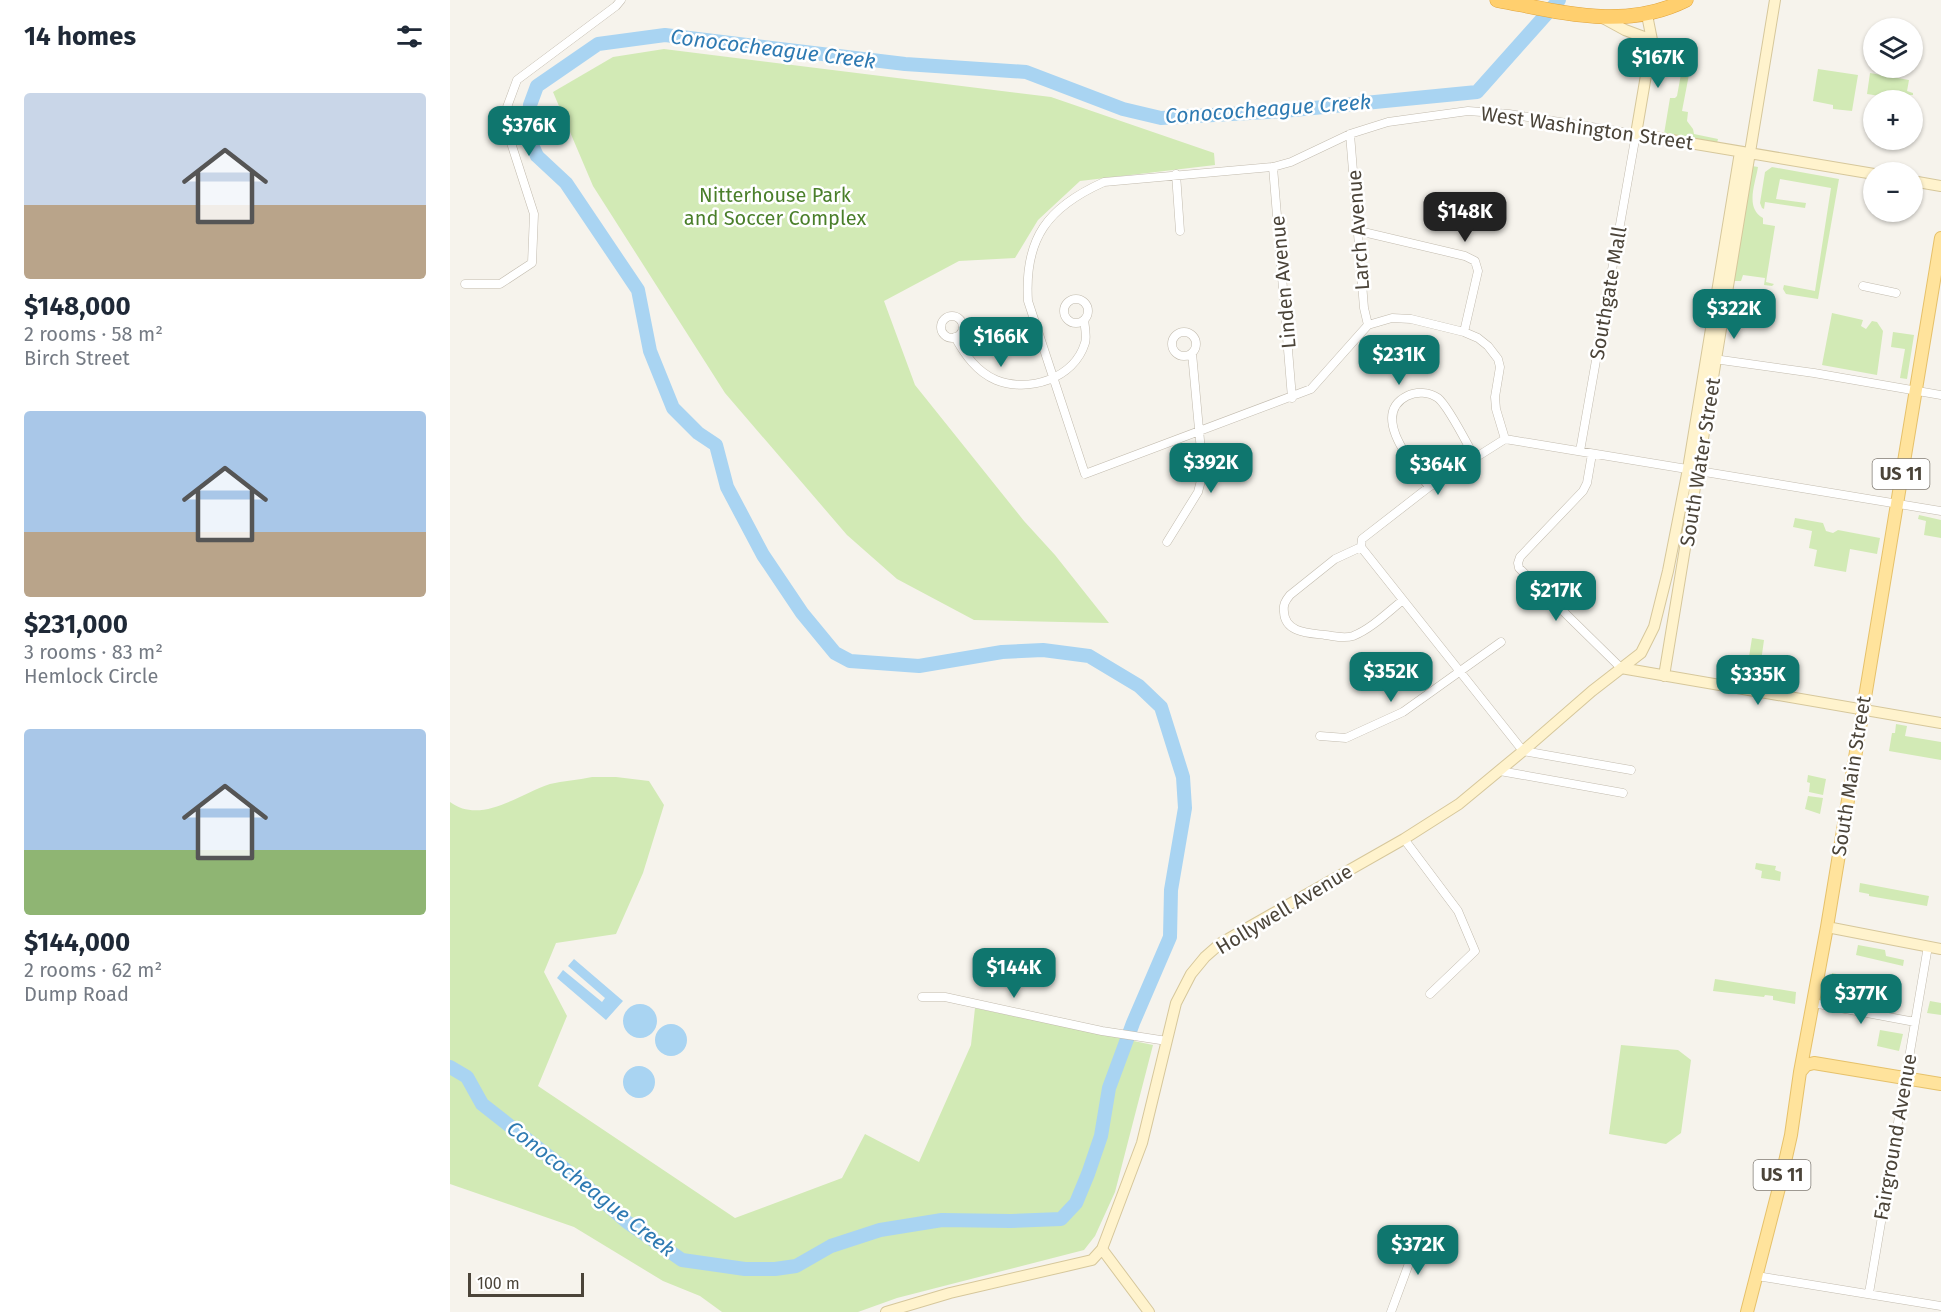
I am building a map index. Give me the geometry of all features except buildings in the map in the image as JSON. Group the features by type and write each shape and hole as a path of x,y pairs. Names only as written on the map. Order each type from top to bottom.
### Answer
{"highway":[{"path":"1513,2 1601,17 1635,17 1667,9 1686,0"}],"main road":[{"name":"South Main Street","path":"1747,1312 1785,1162 1827,927 1941,238"},
{"path":"1804,1052 1807,1058 1814,1063"},
{"path":"1800,1072 1806,1065 1814,1063 1941,1084"}],"street":[{"path":"465,284 500,284 532,263 534,214 503,118 517,80 621,0"},
{"name":"South Water Street","path":"1664,676 1682,573 1692,470 1745,153 1774,0"},
{"path":"1636,134 1652,40 1647,15"},
{"path":"1601,17 1625,30 1652,40"},
{"name":"West Washington Street","path":"1199,432 1085,474 1028,301 1027,280 1033,249 1041,231 1059,208 1079,193 1104,182 1273,167 1291,162 1350,134 1388,122 1479,111 1636,134 1863,172"},
{"name":"Larch Avenue","path":"1350,134 1364,308 1368,326"},
{"name":"Southgate Mall","path":"1580,452 1636,134"},
{"name":"Linden Avenue","path":"1273,167 1292,398"},
{"path":"1176,174 1180,231"},
{"path":"1923,183 1941,186"},
{"path":"1359,231 1465,256 1475,261 1478,271 1464,332"},
{"path":"1863,286 1896,293"},
{"path":"1199,432 1311,390 1368,326 1392,318 1412,319 1464,332 1478,338 1488,346 1498,359 1500,367 1495,397 1505,440"},
{"path":"955,338 963,352 977,368 994,379 1011,385 1029,385 1054,378 1075,362 1086,342 1084,320"},
{"path":"1167,542 1198,492 1203,472 1192,352"},
{"path":"1712,359 1941,395"},
{"path":"1429,487 1400,445 1395,432 1392,422 1393,411 1402,399 1411,394 1424,392 1439,399 1475,458"},
{"path":"1403,600 1360,632 1343,638 1293,628 1287,622 1284,610 1285,602 1290,595 1335,559 1361,543 1429,487 1505,440 1941,511"},
{"path":"1592,454 1587,483 1583,490 1520,557 1518,563 1519,568 1621,668 1941,723"},
{"name":"Hollywell Avenue","path":"1102,1249 1142,1143 1176,1003 1191,974 1221,943 1404,839 1459,804 1641,653 1654,627 1692,470"},
{"path":"1361,543 1403,600 1524,751 1632,770"},
{"path":"1320,736 1346,738 1403,712 1501,642"},
{"path":"1500,771 1623,793"},
{"path":"1404,839 1458,911 1475,951 1430,994"},
{"path":"1827,927 1941,949"},
{"name":"Fairground Avenue","path":"1869,1293 1928,946"},
{"path":"922,996 945,997 1102,1030 1167,1041"},
{"path":"1813,1003 1915,1022"},
{"path":"1391,1312 1422,1231"},
{"path":"886,1312 950,1293 1092,1260 1102,1249 1149,1312"},
{"path":"1757,1276 1941,1306"}],"green space":[{"name":"Nitterhouse Park and Soccer Complex","path":"664,49 1051,97 1214,153 1215,165 1080,181 1038,220 1015,258 959,261 884,301 915,385 1109,623 974,620 897,579 847,535 725,393 593,186 553,92 613,57"},
{"path":"1689,55 1697,60 1692,60 1682,111 1688,112 1687,121 1694,134 1718,139 1717,143 1664,134 1670,98 1677,96 1683,63 1681,57 1689,58"},
{"path":"1818,69 1858,75 1852,111 1833,109 1833,105 1813,101"},
{"path":"1869,78 1909,80 1907,90 1868,90"},
{"path":"1752,166 1758,167 1753,195 1754,208 1763,218 1763,224 1775,226 1766,282 1774,284 1772,286 1764,285 1765,278 1743,275 1741,281 1734,281"},
{"path":"1772,167 1839,179 1818,299 1786,294 1783,289 1784,285 1815,291 1831,188 1780,179 1776,199 1806,203 1805,208 1765,202 1764,209 1760,203 1765,172"},
{"path":"1832,313 1863,320 1861,326 1866,329 1872,321 1877,322 1883,331 1877,375 1822,365"},
{"path":"1893,332 1914,335 1907,379 1900,378 1905,349 1891,347"},
{"path":"1919,515 1941,520 1941,538 1924,535 1926,521 1918,519"},
{"path":"1795,518 1823,523 1826,531 1833,533 1838,530 1880,538 1877,554 1850,549 1846,572 1814,566 1817,550 1809,548 1812,531 1793,527"},
{"path":"1752,638 1764,640 1759,676 1754,675 1754,664 1748,663"},
{"path":"1896,724 1907,726 1905,736 1941,742 1941,760 1889,751"},
{"path":"1808,775 1826,779 1823,795 1809,792"},
{"path":"592,777 649,781 664,805 643,873 616,934 556,943 544,972 567,1016 538,1086 735,1218 842,1178 865,1134 919,1162 971,1045 975,1008 1153,1045 1115,1192 1095,1236 1084,1250 897,1298 858,1312 722,1312 700,1296 663,1281 574,1227 450,1184 450,802 462,808 487,809 550,784"},
{"path":"1808,796 1823,798 1820,814 1805,809"},
{"path":"1756,863 1776,866 1775,870 1781,872 1780,881 1761,878 1762,871 1755,869"},
{"path":"1860,883 1929,896 1927,906 1869,896 1869,894 1859,892"},
{"path":"1858,945 1885,950 1886,956 1904,960 1903,966 1856,955"},
{"path":"1832,973 1869,981 1869,985 1877,986 1874,1000 1849,995 1848,985 1830,981"},
{"path":"1715,979 1796,992 1795,1004 1773,1000 1773,996 1713,991"},
{"path":"1930,1001 1941,1003 1941,1015 1927,1013"},
{"path":"1880,1030 1903,1034 1899,1051 1877,1046"},
{"path":"1621,1045 1678,1050 1691,1060 1681,1133 1666,1144 1609,1134"}],"water":[{"path":"574,959 623,1001 606,1020 557,978 563,970 602,1002 605,998 568,966"},
{"path":"640,1004 652,1009 657,1021 652,1033 640,1038 628,1033 623,1021 628,1009"},
{"path":"671,1024 683,1028 687,1040 683,1052 671,1056 659,1052 655,1040 659,1028"},
{"path":"639,1066 651,1070 655,1082 651,1094 639,1098 627,1094 623,1082 627,1070"}],"waterway":[{"name":"Conococheague Creek","path":"450,1067 467,1077 482,1104 580,1181 627,1222 682,1260 745,1269 775,1269 796,1266 831,1246 880,1230 942,1220 1061,1219 1076,1203 1088,1174 1101,1136 1109,1088 1133,1023 1170,937 1171,890 1185,808 1183,777 1161,707 1139,686 1089,656 1043,650 1002,652 919,666 850,661 835,653 802,613 763,555 727,487 716,445 698,433 673,408 650,351 638,290 566,183 537,156 527,134 530,105 537,86 598,44 665,35 905,64 1026,72 1123,109 1161,118 1283,111 1477,92 1559,0"}]}
